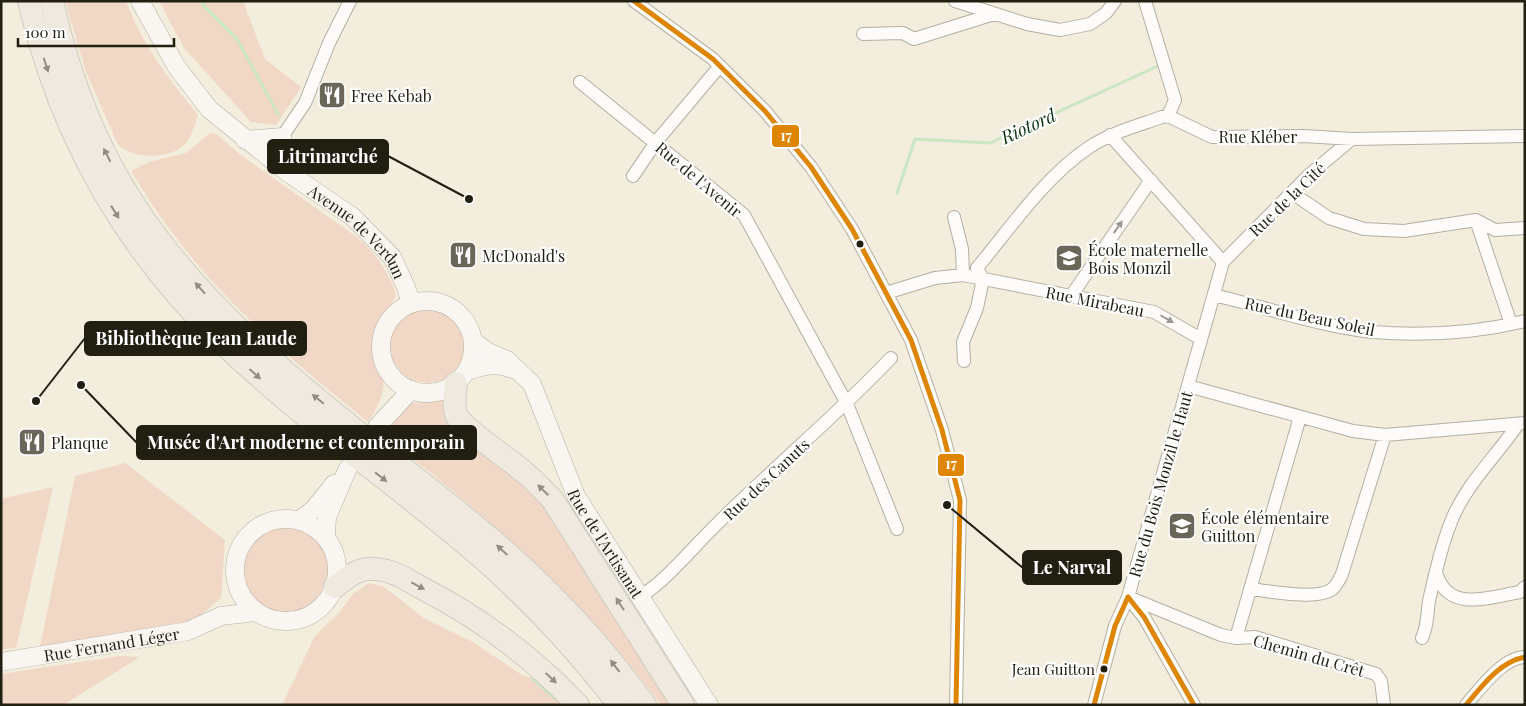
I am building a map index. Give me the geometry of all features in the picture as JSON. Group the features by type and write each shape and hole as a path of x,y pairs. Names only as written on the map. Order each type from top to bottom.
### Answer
{"highway":[{"path":"29,1 44,61 56,95 81,152 125,228 174,292 225,346 276,392 453,534 514,588 558,632 618,705"},
{"path":"52,1 63,49 85,110 108,158 134,205 165,248 236,326 306,389 483,532 565,609 600,648 645,705"},
{"path":"462,377 454,402 456,415 465,428 497,449 527,474 552,499 683,705"},
{"path":"335,587 350,574 373,568 393,572 441,598 496,633 550,676 578,705"}],"main road":[{"name":"Avenue de Verdun","path":"140,1 190,86 209,110 288,172 353,217 392,257 411,303"},
{"name":"Avenue de Verdun","path":"145,1 150,20"},
{"path":"245,140 282,138 288,172"},
{"path":"462,377 474,351 474,341 470,327 462,316 451,307 438,302 424,300 411,303 387,323 382,338 381,353 386,368 396,381 411,390 442,391 462,377 487,365 502,365 521,373"},
{"name":"Rue de l'Artisanat","path":"474,341 488,352 507,360 532,384 576,496 709,705"},
{"path":"396,381 377,427 411,390"},
{"path":"300,520 314,509 348,468 327,517 326,536 337,561 335,587 322,606 310,615 296,620 281,621 256,612 237,587 235,567 237,554 243,541 253,530 265,522 279,518 300,520 326,536"},
{"path":"221,616 237,587"},
{"name":"Rue Fernand Léger","path":"1,662 188,631 221,616 256,612"}],"street":[{"path":"282,138 305,103 329,43 350,1"},
{"path":"634,1 712,59 764,111 810,167 852,229 911,340 942,430 959,492 956,705"},
{"path":"955,1 1044,28 1060,30 1090,24 1106,13 1115,1"},
{"path":"964,361 963,342 977,308 983,279 977,268 1054,177 1088,148 1110,136 1168,116 1175,100 1145,1"},
{"path":"863,34 904,34 914,39 994,14"},
{"path":"634,176 656,142 719,67"},
{"name":"Rue de l'Avenir","path":"580,82 744,215 848,404 897,529"},
{"name":"Rue Kléber","path":"1168,116 1212,137 1304,136 1352,140 1525,136"},
{"path":"1110,136 1223,262"},
{"name":"Rue de la Cité","path":"1223,262 1292,192 1352,140"},
{"path":"1071,296 1151,180"},
{"path":"1292,192 1329,218 1364,229 1404,231 1476,220 1495,230 1525,228"},
{"path":"954,217 962,249 963,275"},
{"path":"1476,220 1511,324"},
{"name":"Rue du Bois Monzil le Haut","path":"1094,705 1115,626 1128,597 1223,262"},
{"name":"Rue Mirabeau","path":"886,293 934,278 963,275 1154,312 1201,339"},
{"name":"Rue du Beau Soleil","path":"1214,295 1348,328 1374,332 1449,334 1525,321"},
{"name":"Rue des Canuts","path":"640,597 668,576 717,524 848,404 891,358"},
{"path":"1188,386 1353,432 1385,435 1521,423"},
{"path":"1236,638 1300,417"},
{"path":"1422,638 1428,626 1429,602 1450,522 1464,496 1521,423"},
{"path":"1250,589 1318,595 1330,590 1337,584 1342,574 1385,435"},
{"path":"1436,575 1440,585 1448,593 1464,601 1520,592 1525,587"},
{"path":"1128,597 1144,617 1194,705"},
{"name":"Chemin du Crêt","path":"1128,597 1221,635 1236,638 1255,636 1376,674 1381,681 1384,705"},
{"path":"1466,705 1496,671 1519,657 1525,657"}],"shaded area":[{"path":"65,1 126,1 148,47 198,115 185,144 170,153 152,156 133,153 118,145 85,69"},
{"path":"159,1 243,1 265,59 301,87 276,125 251,122 184,48"},
{"path":"210,133 216,134 241,155 358,238 376,257 385,270 396,294 376,334 375,347 383,378 383,390 379,403 368,422 288,355 213,282 164,221 131,171 149,162 186,153"},
{"path":"428,307 443,310 455,318 463,330 466,345 463,360 455,372 443,380 428,383 413,380 401,372 393,360 390,345 393,330 401,318 413,310"},
{"path":"445,398 540,495 677,705 661,705 630,665 566,593 497,529 384,436 408,404"},
{"path":"125,463 225,540 221,598 195,620 40,647 75,476"},
{"path":"53,487 16,648 1,649 1,499"},
{"path":"285,522 303,526 318,536 328,551 332,569 328,587 318,602 303,612 285,616 267,612 252,602 242,587 238,569 242,551 252,536 267,526"},
{"path":"369,583 384,587 425,619 473,642 522,675 547,683 567,705 282,705 315,636 339,613 353,594"},
{"path":"120,656 140,657 63,705 1,705 1,674"}],"waterway":[{"path":"203,1 204,6 237,39 278,114"},
{"name":"Riotord","path":"897,193 915,139 990,143 1158,66"},
{"path":"533,679 557,700"}],"transit line":[{"name":"17","path":"634,1 713,59 765,111 811,167 852,229 911,340 942,430 960,500 956,705"},
{"name":"17","path":"1128,597 1144,617 1194,705"},
{"name":"17","path":"1094,705 1115,626 1128,597"},
{"name":"17","path":"1466,705 1499,669 1525,657"}],"place":[{"name":"Free Kebab","path":"332,95"},
{"name":"Litrimarché","path":"469,199"},
{"name":"McDonald's","path":"463,255"},
{"name":"École maternelle Bois Monzil","path":"1069,258"},
{"name":"Musée d'Art moderne et contemporain","path":"81,385"},
{"name":"Bibliothèque Jean Laude","path":"36,401"},
{"name":"Planque","path":"32,442"},
{"name":"Le Narval","path":"947,505"},
{"name":"École élémentaire Guitton","path":"1182,526"},
{"name":"Jean Guitton","path":"1104,669"}]}
